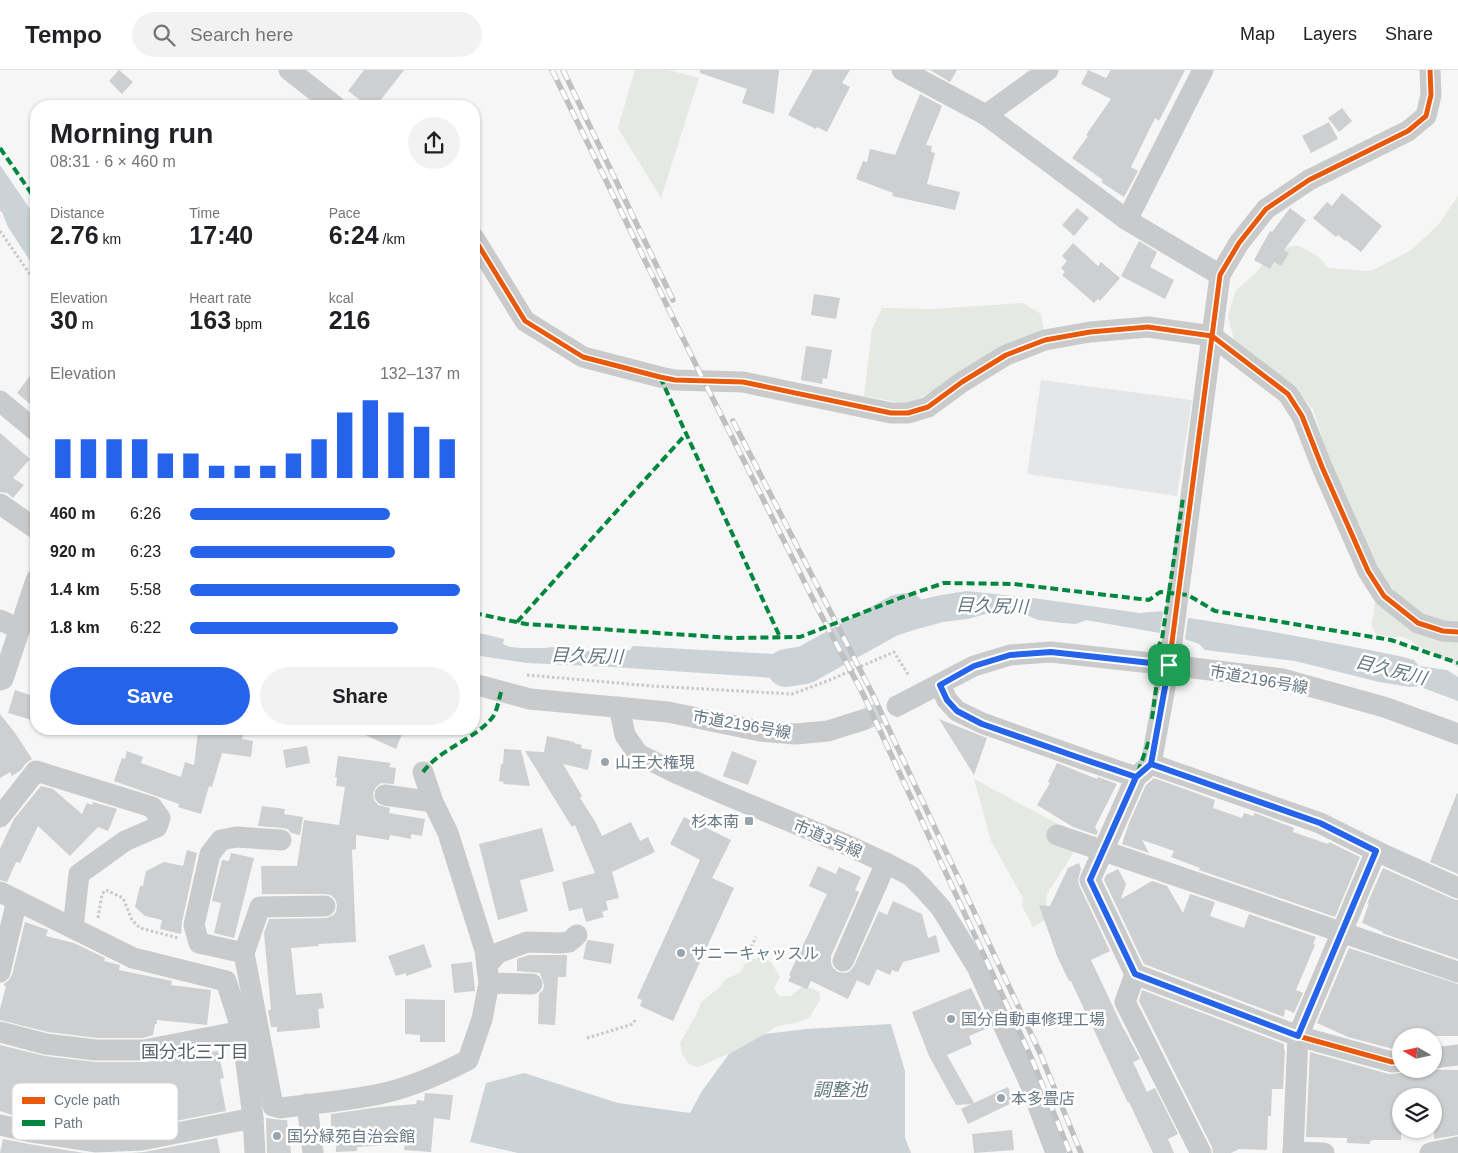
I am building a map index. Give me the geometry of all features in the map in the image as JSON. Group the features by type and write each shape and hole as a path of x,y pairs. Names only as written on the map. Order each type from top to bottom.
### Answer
{"street":[{"path":"290,70 328,100"},
{"path":"902,70 986,115 1128,220 1220,275"},
{"path":"986,115 1048,70"},
{"path":"1128,220 1203,70"},
{"path":"1201,1153 1126,1002 1135,974 1090,880 1144,770 1170,657 1220,275 1239,243 1266,209 1309,180 1408,131 1426,116 1431,95 1430,70"},
{"path":"480,248 525,322 583,358 675,380 743,382 891,413 908,413 928,407 962,382 1006,355 1046,340 1090,332 1148,327 1212,336 1288,394 1302,416 1322,467 1368,571 1384,596 1418,623 1443,631 1458,632"},
{"path":"0,401 30,426"},
{"path":"0,504 30,526"},
{"path":"0,680 3,679 30,598"},
{"path":"0,620 20,628"},
{"name":"市道2196号線","path":"897,706 974,666 1010,655 1051,652 1170,657 1283,679 1384,707 1458,734"},
{"path":"940,685 947,700 957,711 982,724 1080,758 1144,770 1320,823 1458,888"},
{"path":"480,686 530,698 619,707"},
{"name":"市道2196号線","path":"619,707 668,712 760,731 795,734 828,731 863,720"},
{"name":"市道3号線","path":"619,707 625,735 638,754 726,795 848,845 911,876 923,888 941,908 989,991 1028,1079 1056,1153"},
{"path":"0,817 36,771 152,807 160,818 157,827 125,841 80,874 73,928"},
{"path":"325,906 260,907 244,953 273,1106 280,1108 376,1095 412,1085 468,1060 482,1019 488,974 486,950 448,832 423,772"},
{"path":"385,795 434,802"},
{"path":"1057,835 1458,972"},
{"path":"244,953 199,943 194,925 210,854 221,840 236,837 281,840"},
{"path":"1324,1153 1293,1152 1298,1036 1376,851"},
{"path":"843,961 886,863"},
{"path":"0,972 8,896 133,958 226,981 242,1031 253,1118 255,1153"},
{"path":"488,974 498,953 526,942 569,942 577,935"},
{"path":"488,974 532,984"},
{"path":"1135,974 1298,1036 1392,1062"},
{"path":"0,1032 46,1044 96,1050 144,1050 242,1031"},
{"path":"1442,1057 1458,1055"},
{"path":"307,1104 313,1153"},
{"path":"178,1133 253,1118"},
{"path":"82,1140 95,1142 142,1140"},
{"path":"1430,1153 1458,1147"}],"path":[{"path":"0,231 30,274"},
{"path":"525,675 652,686 792,694 830,680 894,652 914,683"},
{"path":"102,894 106,890 123,898 132,920 140,928 199,943"},
{"path":"747,956 756,937"},
{"path":"587,1038 633,1024 636,1018"}],"shaded area":[{"path":"635,70 668,70 699,78 661,198 618,128"},
{"path":"1458,196 1458,625 1419,615 1403,602 1391,586 1376,572 1336,482 1313,409 1286,380 1235,344 1228,316 1236,290 1256,273 1273,251 1297,245 1318,256 1328,268 1371,271 1410,251 1438,225"},
{"path":"1023,303 1041,314 1044,331 908,404 864,396 872,329 882,308 935,309"},
{"path":"1041,380 1192,400 1177,496 1027,474"},
{"path":"1375,601 1458,636 1458,668 1434,652 1418,646 1403,637 1388,637 1375,633 1371,624"},
{"path":"974,779 1060,825 1053,845 1074,852 1047,894 1045,920 1033,927 1022,906 1023,898 991,841"},
{"path":"762,957 771,962 780,977 774,988 779,996 791,996 805,985 819,992 820,1000 809,1018 777,1026 738,1052 723,1056 698,1067 690,1065 682,1054 680,1043 701,1002 719,988 726,979 740,973 748,961"}],"water":[{"path":"0,165 30,209 30,261 8,227 0,211"},
{"path":"967,591 1140,613 1163,611 1160,633 1086,620 1076,624 1038,620 1019,612 999,610 968,619 943,622 914,630 892,637 870,649 854,623 910,603"},
{"path":"1188,618 1399,656 1414,660 1419,666 1447,670 1458,677 1458,701 1418,686 1410,687 1379,682 1295,661 1205,650 1199,644 1185,639"},
{"path":"480,633 504,639 503,644 510,647 552,647 596,652 620,652 630,650 633,646 773,654 775,660 785,662 805,658 829,639 840,661 808,676 788,679 527,663 480,656"},
{"name":"調整池","path":"891,1024 905,1071 905,1138 911,1153 518,1153 470,1142 486,1083 524,1073 618,1103 690,1113 702,1091 729,1054 765,1034 806,1029"}],"building":[{"path":"119,70 133,82 122,94 109,81"},
{"path":"364,70 404,70 381,100 360,100 348,91"},
{"path":"700,70 779,70 774,114 742,103 747,89 700,73"},
{"path":"813,70 850,70 842,83 850,87 827,132 817,127 816,129 788,115"},
{"path":"930,70 957,70 950,82"},
{"path":"1088,70 1106,78 1111,70 1185,70 1159,121 1155,118 1131,167 1138,171 1124,197 1101,182 1103,180 1072,158 1111,99 1081,84"},
{"path":"920,94 942,106 926,145 932,146 931,152 935,153 927,184 960,192 955,210 892,196 893,193 856,179 863,161 867,162 870,149 895,155"},
{"path":"1342,108 1352,121 1339,132 1328,118"},
{"path":"1329,122 1338,139 1311,153 1302,136"},
{"path":"1342,193 1382,226 1361,252 1338,235 1336,237 1313,218 1327,202 1332,206"},
{"path":"1077,208 1089,218 1074,236 1062,225"},
{"path":"1290,208 1306,220 1284,250 1289,253 1281,266 1274,262 1270,269 1254,260 1270,231 1272,232"},
{"path":"1139,241 1157,252 1150,267 1174,280 1165,299 1121,276"},
{"path":"1073,243 1098,266 1101,262 1120,278 1100,301 1098,299 1094,303 1062,275 1065,272 1061,268 1067,261 1062,256"},
{"path":"814,294 840,298 836,319 811,315"},
{"path":"806,346 832,350 827,379 823,378 822,384 801,380"},
{"path":"30,376 30,404 17,393"},
{"path":"0,433 30,459 13,478 24,485 13,498 7,493 0,492"},
{"path":"15,690 30,695 30,719 8,713"},
{"path":"0,714 32,759 12,776 10,772 0,778"},
{"path":"939,719 987,738 974,775"},
{"path":"198,735 243,735 242,739 253,741 251,757 222,753 212,787 209,786 201,814 178,807 179,804 114,781 122,758 125,759 127,751 143,757 141,763 181,777 185,762 194,765"},
{"path":"365,735 402,735 396,749"},
{"path":"547,736 574,742 582,745 581,748 592,750 588,770 563,764 602,836 631,822 640,841 648,837 655,852 612,872 619,898 606,901 608,910 602,912 604,917 586,922 582,908 569,911 562,882 595,873 575,825 572,827 525,751 544,752"},
{"path":"307,746 310,763 286,768 283,750"},
{"path":"504,749 521,750 530,786 503,784 504,782 499,781"},
{"path":"732,751 757,761 748,785 723,776"},
{"path":"338,756 391,763 389,767 396,768 394,784 381,783 376,787 373,793 374,800 378,805 390,808 389,813 425,819 422,836 411,834 411,839 390,835 389,840 356,835 356,849 352,850 356,942 318,944 319,946 291,948 296,995 322,993 324,1008 318,1009 320,1028 277,1032 277,1027 271,1027 268,1010 271,1010 264,933 269,919 326,918 336,912 337,905 331,895 325,894 262,894 261,866 297,866 304,820 339,825 345,787 336,786 337,777 335,777"},
{"path":"1057,763 1097,779 1098,777 1117,784 1095,827 1098,832 1096,835 1073,827 1037,805 1050,783 1048,782"},
{"path":"1154,778 1215,800 1213,808 1242,818 1244,813 1253,816 1255,813 1294,828 1293,832 1328,844 1329,842 1360,857 1335,917 1199,870 1200,868 1171,857 1174,851 1142,840 1149,853 1122,844 1146,785"},
{"path":"41,786 53,789 82,814 87,803 92,805 93,802 117,809 108,831 98,827 70,856 38,826 20,863 16,862 7,882 0,880 0,849 14,819"},
{"path":"1458,794 1458,874 1430,862"},
{"path":"262,806 285,809 284,814 303,817 300,835 291,833 288,829 258,826"},
{"name":"サニーキャッスル","path":"684,817 731,840 712,878 734,888 673,1021 640,1006 642,1000 637,998 700,860 670,844"},
{"path":"542,828 554,871 521,880 528,911 498,920 479,844"},
{"path":"187,850 197,853 181,934 160,929 162,920 145,916 135,907 140,886 143,886 146,871 164,862 183,866"},
{"path":"231,853 254,858 234,938 214,933 221,903 212,901 222,860 229,861"},
{"path":"1079,863 1081,869 1078,880 1079,885 1110,951 1091,960 1140,1059 1133,1062 1147,1092 1155,1088 1178,1134 1168,1139 1174,1153 1153,1153 1071,981 1069,981 1056,954 1039,905 1050,906 1068,868"},
{"path":"818,866 836,874 839,867 861,877 855,890 859,892 856,900 831,956 833,968 838,972 845,973 854,966 879,911 887,915 893,901 922,914 928,938 936,935 940,952 903,962 898,972 892,970 890,975 877,969 869,986 857,980 848,999 811,981 807,989 788,981 791,976 789,975 827,894 809,886"},
{"path":"1383,868 1458,900 1458,959 1382,933 1362,923 1369,903 1367,904"},
{"path":"1118,869 1126,884 1121,899 1152,881 1167,886 1183,913 1190,894 1215,902 1210,916 1244,928 1249,914 1316,937 1313,944 1315,945 1296,990 1303,993 1294,1013 1285,1009 1284,1017 1144,964 1104,880 1106,875"},
{"path":"25,922 48,930 46,936 74,943 105,958 104,961 120,965 119,970 172,981 171,985 211,990 207,1025 157,1020 153,1035 143,1038 97,1038 48,1032 0,1020 0,1009 6,986 3,985 12,975"},
{"path":"588,940 614,944 611,964 583,959"},
{"path":"424,944 432,967 406,976 406,973 396,976 388,956"},
{"path":"1349,948 1458,984 1458,1036 1442,1036 1442,1028 1392,1028 1392,1049 1348,1037 1317,1023"},
{"path":"529,955 567,955 566,977 558,977 555,1025 538,1024 539,994 543,990 544,985 540,973 517,971 517,959"},
{"path":"472,962 475,991 454,993 451,964"},
{"path":"971,988 990,1027 969,1036 972,1044 947,1055 974,1103 1008,1087 1014,1102 968,1124 961,1109 971,1104 956,1105 929,1056 912,1012"},
{"path":"1142,990 1284,1044 1283,1089 1272,1089 1271,1116 1268,1116 1267,1150 1239,1149 1231,1153 1213,1153 1212,1147 1139,1001"},
{"path":"405,999 445,1000 445,1042 420,1042 420,1035 405,1034"},
{"path":"0,1045 45,1056 96,1062 146,1062 218,1051 224,1078 220,1079 226,1111 178,1121 178,1083 12,1083 12,1115 0,1111"},
{"path":"1310,1052 1392,1074 1392,1078 1442,1078 1442,1070 1458,1070 1458,1135 1442,1138 1442,1088 1392,1088 1392,1138 1401,1138 1401,1140 1373,1140 1370,1141 1370,1144 1347,1143 1347,1138 1306,1137"},
{"path":"425,1093 453,1095 450,1120 434,1118 431,1152 404,1150 405,1144 357,1147 357,1151 336,1152 335,1126 331,1126 331,1114 416,1104 417,1100 424,1101"},
{"name":"国分緑苑自治会館","path":"266,1118 287,1120 291,1153 267,1153"},
{"path":"1012,1130 1014,1150 974,1153 972,1134"},
{"path":"217,1138 220,1153 131,1153 144,1152"},
{"path":"3,1139 29,1144 84,1153 0,1153"}],"waterway":[{"name":"目久尻川","path":"786,668 805,665 897,614 907,612"}],"tunnel":[{"path":"863,720 897,706"}],"railway":[{"path":"552,70 697,367 819,611 864,696 1031,1057 1070,1153"},
{"path":"563,70 673,300"},
{"path":"733,421 872,693 1040,1053 1081,1153"}],"marked path":[{"path":"0,148 30,191"},
{"path":"660,377 780,637"},
{"path":"517,622 686,434"},
{"path":"1157,649 1162,639 1183,498"},
{"path":"480,614 526,624 732,638 800,637 944,583 1014,584 1149,600 1160,592 1188,595 1215,611 1391,640 1458,663"},
{"path":"1152,674 1157,681 1152,719"},
{"path":"480,729 492,718 501,692"},
{"path":"423,772 439,757 472,735"},
{"path":"1138,772 1149,741"}],"cycle path":[{"path":"1392,1062 1298,1036 1135,974 1090,880 1136,777 1151,764 1169,665 1220,275 1239,243 1266,209 1309,180 1408,131 1426,116 1431,95 1430,70"},
{"path":"480,248 525,321 583,357 675,380 743,382 891,413 908,413 928,407 962,382 1006,355 1045,340 1090,332 1148,327 1212,336 1288,394 1302,416 1322,467 1368,571 1384,596 1418,623 1443,631 1458,632"}],"place":[{"name":"山王大権現","path":"605,762"},
{"name":"杉本南","path":"749,821"},
{"name":"サニーキャッスル","path":"681,953"},
{"name":"国分自動車修理工場","path":"951,1019"},
{"name":"本多畳店","path":"1001,1098"},
{"name":"国分緑苑自治会館","path":"277,1136"}],"district":[{"name":"国分北三丁目","path":"195,1052"}],"route":[{"path":"1169,665 1051,652 1010,655 974,666 940,685 947,700 957,711 982,724 1136,777 1151,764 1320,823 1376,851 1298,1036 1135,974 1090,880 1136,777 1151,764 1169,665"}]}
